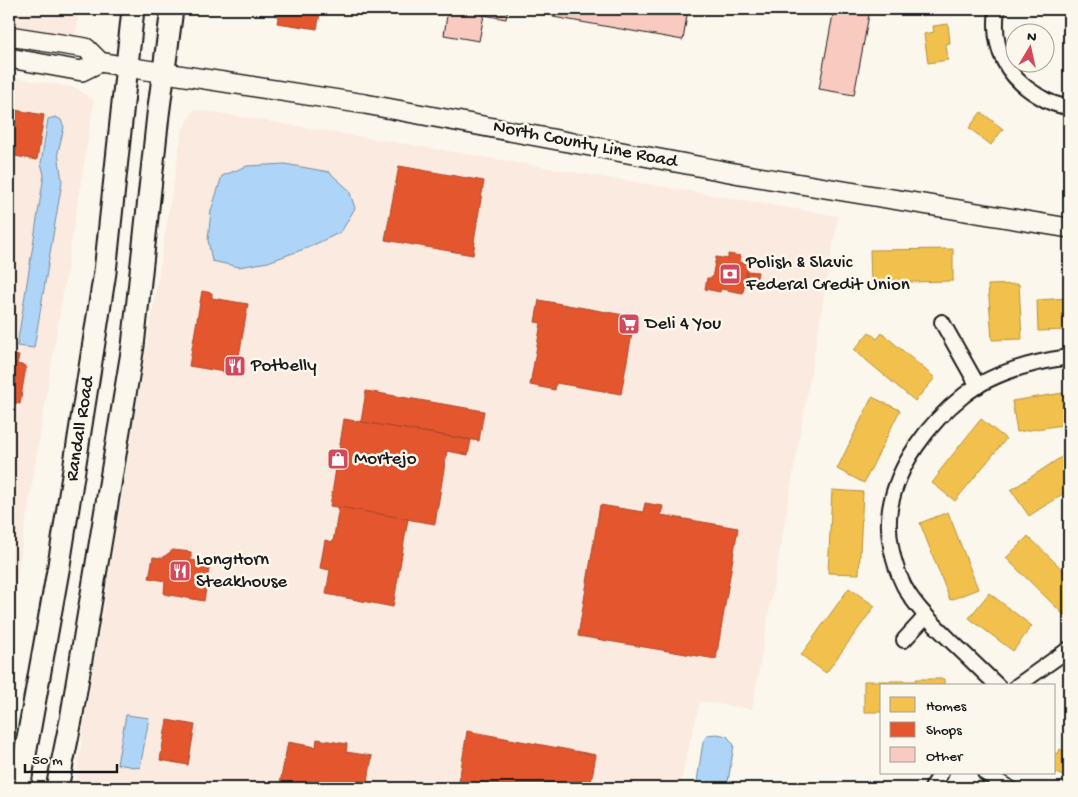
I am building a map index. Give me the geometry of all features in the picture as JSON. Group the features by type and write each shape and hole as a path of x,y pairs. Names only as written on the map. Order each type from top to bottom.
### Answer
{"main road":[{"name":"Randall Road","path":"19,788 59,565 106,272 133,9"},
{"name":"Randall Road","path":"57,788 71,720 132,346 172,9"}],"street":[{"path":"997,9 995,32 1007,68 1014,78 1043,99 1069,107"},
{"name":"North County Line Road","path":"9,36 86,48 100,62 127,67 365,104 740,174 1069,228"},
{"path":"9,58 82,71 100,62"},
{"path":"942,322 978,386"},
{"path":"996,684 926,616 904,586 890,541 890,509 906,465 932,425 964,395 978,386 1015,370 1069,357"},
{"path":"904,640 926,616"},
{"path":"1020,684 1069,649"},
{"path":"932,788 940,774"},
{"path":"987,774 1009,788"}],"shaded area":[{"path":"9,9 79,9 75,37 9,27"},
{"path":"9,77 76,88 94,101 9,625"},
{"path":"194,110 838,216 752,709 700,701 679,788 74,788 182,132"}],"water":[{"path":"56,117 61,120 64,127 58,152 62,182 34,348 17,346 44,175 41,163 48,119"},
{"path":"285,164 329,172 349,190 355,208 341,232 307,248 268,262 239,267 212,261 208,240 211,211 222,176 247,166"},
{"path":"126,715 149,718 140,768 117,764"},
{"path":"707,735 727,736 734,745 727,788 696,788 703,742"}],"building: Homes":[{"path":"948,24 950,43 946,44 948,60 928,63 924,34 934,32 933,26"},
{"path":"981,112 1003,129 991,145 969,128"},
{"path":"953,249 953,281 871,283 870,250"},
{"path":"1019,284 1022,339 992,340 988,285"},
{"path":"1069,298 1069,330 1038,331 1037,300"},
{"path":"869,332 877,339 882,333 935,378 915,401 854,350"},
{"path":"1069,392 1069,424 1017,432 1012,401"},
{"path":"872,397 900,410 864,483 837,469"},
{"path":"981,419 1006,439 955,501 932,483"},
{"path":"1069,452 1069,490 1029,516 1011,490"},
{"path":"832,490 863,492 859,574 828,573"},
{"path":"948,512 978,589 950,600 920,523"},
{"path":"1028,536 1069,576 1069,610 1064,615 1006,558"},
{"path":"849,588 875,606 826,673 801,655"},
{"path":"989,593 1032,626 1013,651 969,618"},
{"path":"916,679 944,679 944,684 880,684 880,712 864,712 864,681 916,681"},
{"path":"1060,749 1069,754 1069,779 1056,773 1056,754 1058,754"}],"building: Shops":[{"path":"280,9 321,9 317,29 277,23"},
{"path":"9,109 44,115 37,160 9,155"},
{"path":"399,166 484,181 473,255 385,240"},
{"name":"Polish & Slavic Federal Credit Union","path":"728,254 741,256 740,262 748,264 743,293 721,289 720,292 705,289 707,278 712,278 716,257 728,259"},
{"path":"747,271 758,272 756,283 745,281"},
{"path":"202,291 212,293 212,298 248,304 236,374 189,366"},
{"path":"539,300 635,317 621,394 556,383 555,390 530,385 541,323 535,322"},
{"path":"9,354 19,356 17,364 26,366 20,404 9,402"},
{"path":"366,391 484,411 479,441 361,422"},
{"path":"344,419 471,440 468,455 447,451 435,524 330,506"},
{"path":"645,503 663,506 661,515 738,528 716,659 578,636 600,505 643,512"},
{"path":"339,507 408,519 393,607 326,594 330,570 320,568 325,540 333,542"},
{"name":"LongHorn Steakhouse","path":"173,550 191,552 191,560 210,563 204,601 164,594 165,581 149,578 153,557 162,558"},
{"path":"167,720 195,725 188,765 160,760"},
{"path":"467,731 596,755 590,788 458,788"},
{"path":"317,739 347,744 346,752 372,756 367,788 310,788 280,783 288,742 316,747"}],"building: Other":[{"path":"448,9 508,9 506,19 484,15 479,41 444,35"},
{"path":"555,9 688,9 683,40 553,17"},
{"path":"834,9 870,9 854,95 819,89"}],"place":[{"name":"Polish & Slavic Federal Credit Union","path":"730,274"},
{"name":"Deli 4 You","path":"629,324"},
{"name":"Potbelly","path":"235,366"},
{"name":"Mortejo","path":"338,459"},
{"name":"LongHorn Steakhouse","path":"180,571"}]}
